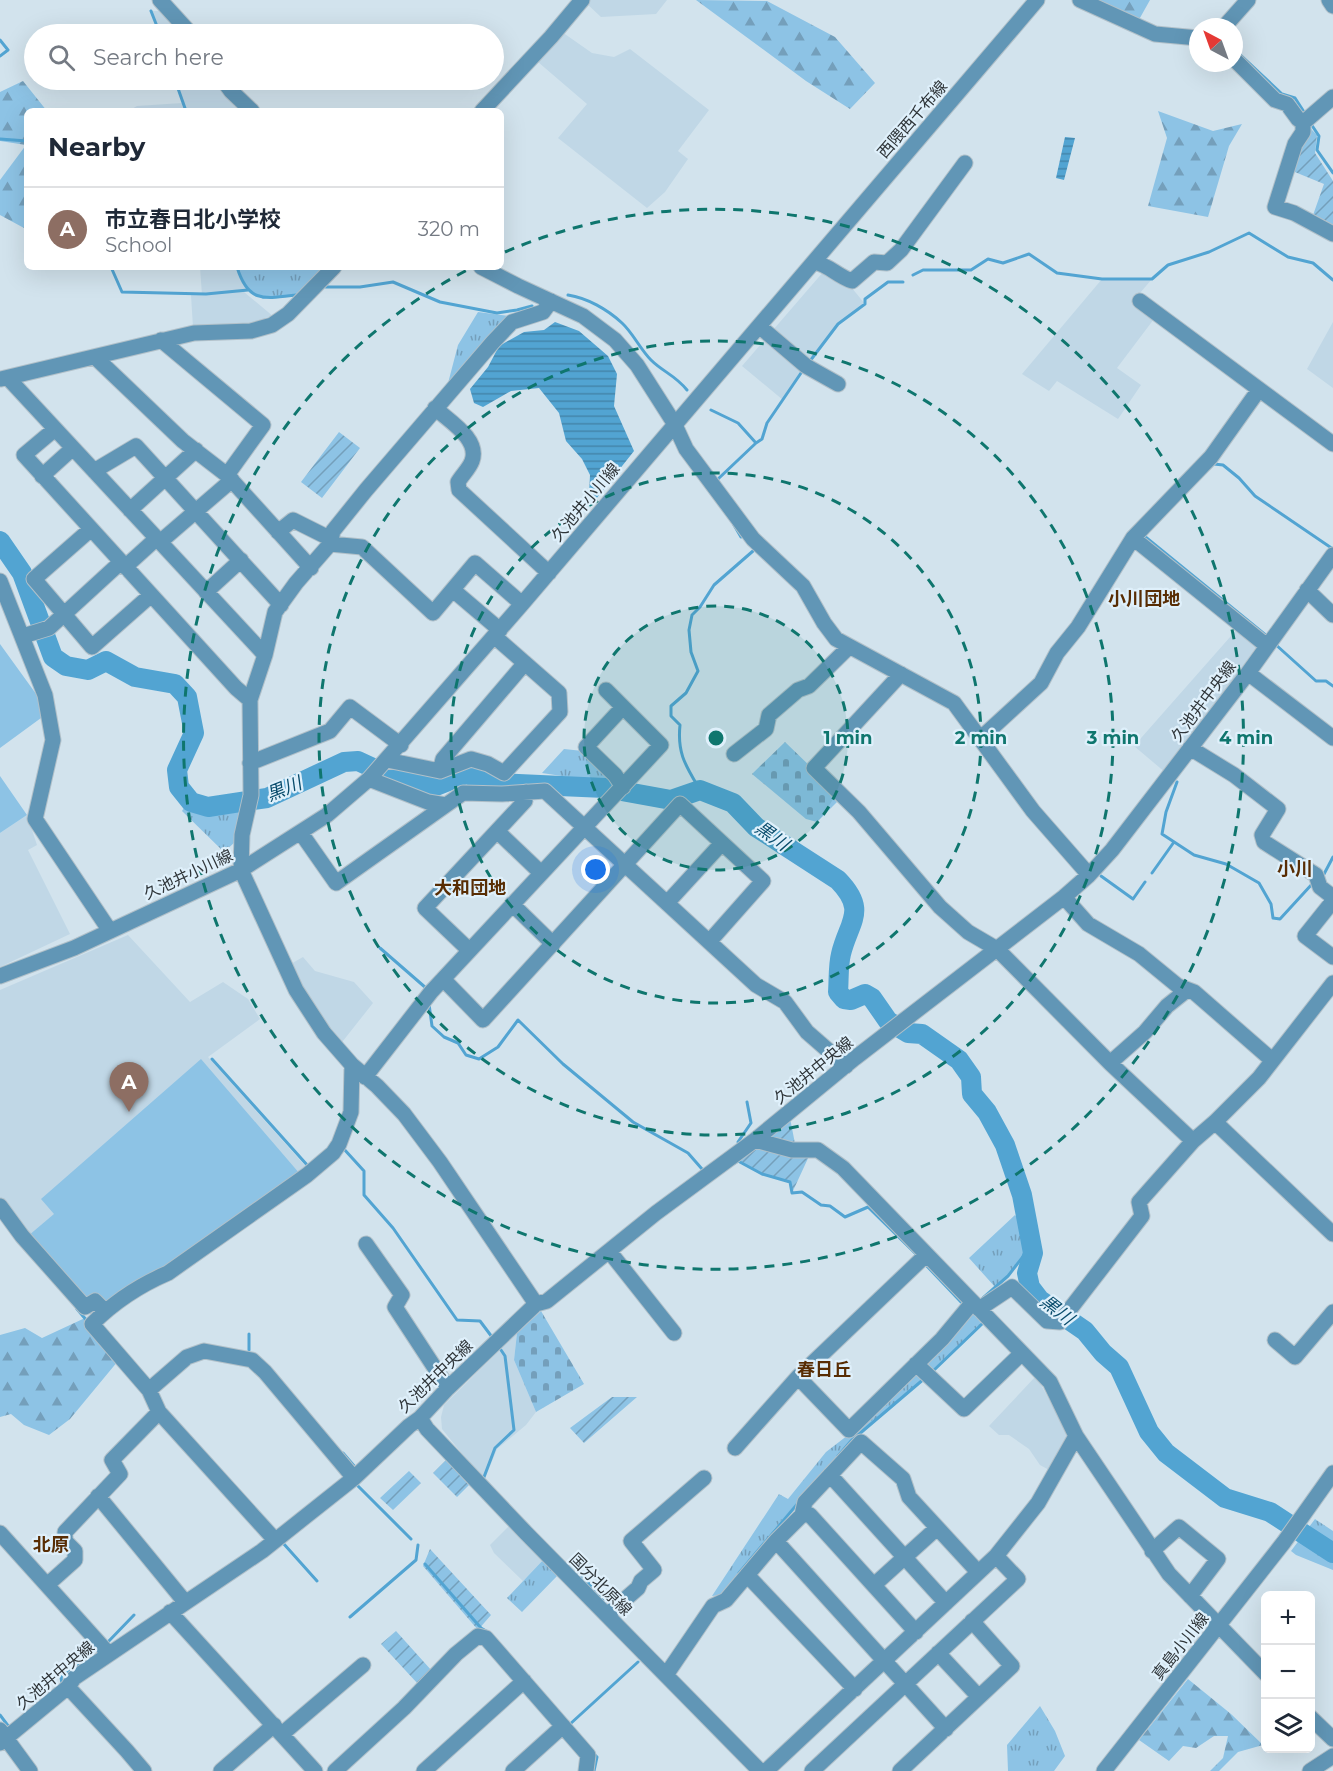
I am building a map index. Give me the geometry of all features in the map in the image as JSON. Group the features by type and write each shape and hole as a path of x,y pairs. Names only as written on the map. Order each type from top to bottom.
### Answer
{"street":[{"path":"160,0 182,24"},
{"path":"504,87 582,0"},
{"name":"西隈西千布線","path":"814,262 1037,0"},
{"path":"1080,0 1155,34 1189,37"},
{"path":"1232,18 1248,0"},
{"path":"1329,0 1333,6"},
{"path":"1243,69 1275,100 1287,104 1298,119 1307,119"},
{"path":"230,90 249,108"},
{"path":"485,108 502,90"},
{"path":"1333,97 1307,119 1303,132 1295,144 1275,207 1294,213 1333,234"},
{"path":"814,262 827,265 839,277 852,281 874,262 887,263 902,250 965,163"},
{"name":"久池井小川線","path":"0,976 74,948 241,870 327,815 401,745 814,262"},
{"path":"4,379 194,333 251,331 272,325 288,314 331,270"},
{"path":"488,270 583,316 615,340 637,365 674,423 686,449 753,539 803,586 836,639 954,703 1033,811 1089,875"},
{"path":"536,1304 430,1148 404,1114 377,1086 352,1065 324,1033 296,990 241,870 242,835 250,801 250,700 265,655 275,612 331,541 333,531 435,408 512,322 543,312 551,301"},
{"path":"1140,302 1333,444"},
{"path":"759,326 806,366 838,384"},
{"path":"36,632 196,511 230,477 263,425 161,340"},
{"path":"95,357 183,441 230,477 311,568"},
{"path":"4,379 73,448 265,655"},
{"path":"981,738 1041,683 1057,653 1078,627 1137,541 1211,457 1258,390"},
{"path":"435,408 469,439 472,446 472,462 458,482 459,490 549,573"},
{"path":"55,429 24,454 151,595 250,700"},
{"path":"94,471 136,446 281,605"},
{"path":"42,476 73,448"},
{"path":"130,510 196,450"},
{"path":"278,532 293,520 331,541 362,547 433,613 475,563 522,604"},
{"path":"91,529 34,579 92,647 151,595"},
{"path":"1137,541 1270,642"},
{"name":"久池井中央線","path":"2,1737 68,1688 74,1678 104,1649 185,1602 275,1540 354,1478 420,1418 536,1304 547,1301 755,1140 1089,875 1112,850 1248,673 1333,555"},
{"path":"206,592 241,560"},
{"path":"0,581 36,632 53,740 34,819 110,931"},
{"path":"378,769 440,771 471,759 488,764 504,773 560,712 559,693 525,663 453,590"},
{"path":"1307,590 1333,615"},
{"path":"734,754 766,729 769,715 798,690 809,686 849,647"},
{"path":"440,771 443,759 525,663"},
{"path":"1248,673 1333,738"},
{"path":"901,674 814,768 859,812 940,907 968,932 997,949 1110,1063 1193,1141"},
{"path":"365,1077 442,979 661,745 606,690"},
{"path":"250,763 330,731 350,707 401,745"},
{"path":"620,787 586,747 623,707"},
{"path":"1190,748 1234,775 1278,809 1262,835 1264,842 1318,881 1333,899 1305,936 1333,957"},
{"path":"378,769 428,802 446,805"},
{"path":"301,833 336,883 463,793 545,791 756,985 785,1002 807,1032 846,1066"},
{"path":"469,950 425,908 525,801 526,792"},
{"path":"442,979 483,1020 680,804 763,881 709,942"},
{"path":"497,831 541,873"},
{"path":"667,903 722,843"},
{"path":"1064,897 1088,924 1139,954 1178,986 1194,992 1272,1060"},
{"path":"512,904 553,944"},
{"path":"798,1377 849,1430 976,1306 1012,1287 1047,1321 1064,1317 1142,1216 1139,1202 1193,1141 1258,1078 1333,983"},
{"path":"1110,1063 1145,1032 1167,1006 1187,990"},
{"path":"275,1540 159,1412 148,1390 92,1324 105,1311 147,1282 168,1273 307,1175 333,1153 339,1144 351,1112 352,1065"},
{"path":"1215,1122 1333,1234"},
{"path":"755,1140 792,1150 818,1150 843,1168 1050,1382 1076,1436 1152,1551 1218,1627 1261,1669"},
{"path":"0,1206 22,1236 85,1306 95,1301 105,1311"},
{"path":"366,1244 402,1295 394,1307 448,1388"},
{"path":"609,1251 674,1334"},
{"path":"735,1448 798,1377 926,1255"},
{"path":"1275,1340 1295,1357 1333,1312"},
{"path":"148,1390 187,1357 204,1351 252,1360 265,1372 354,1478"},
{"path":"916,1364 964,1409 1022,1353"},
{"path":"47,1585 75,1560 75,1551 65,1541 65,1532 120,1474 112,1460 159,1412"},
{"name":"国分北原線","path":"420,1418 427,1429 760,1771"},
{"path":"766,1771 996,1556 1038,1503 1076,1436"},
{"path":"666,1675 713,1606 726,1600 776,1541 802,1515 805,1503 861,1442 903,1479 909,1497 978,1572"},
{"name":"真島小川線","path":"1104,1771 1284,1542 1333,1473"},
{"path":"830,1475 946,1603"},
{"path":"607,1615 638,1588 641,1581 654,1569 631,1541 704,1478"},
{"path":"98,1496 185,1602"},
{"path":"802,1515 810,1515 916,1632"},
{"path":"1152,1551 1179,1527 1218,1559 1190,1596"},
{"path":"874,1585 937,1528"},
{"path":"0,1533 104,1649"},
{"path":"776,1541 946,1729"},
{"path":"812,1771 1018,1579 996,1556"},
{"path":"747,1575 855,1689"},
{"path":"170,1612 315,1771"},
{"path":"900,1771 1012,1666 972,1621"},
{"path":"334,1771 404,1708 456,1654 478,1636 486,1638 588,1755 586,1771"},
{"path":"938,1653 979,1698"},
{"path":"225,1770 363,1665"},
{"path":"424,1771 524,1681"},
{"path":"68,1688 144,1771"},
{"path":"1315,1722 1333,1739"},
{"path":"513,1771 563,1726"},
{"path":"2,1737 30,1771"},
{"path":"1310,1771 1333,1756"}],"shaded area":[{"path":"590,0 667,0 656,14 601,17 586,3"},
{"path":"151,11 159,11 173,24 156,24"},
{"path":"562,32 592,53 614,57 630,49 709,110 678,151 688,159 665,192 647,208 558,138 587,104 538,62"},
{"path":"178,90 223,90 241,108 133,108 182,103"},
{"path":"1065,137 1075,138 1064,180 1056,178"},
{"path":"200,270 238,270 248,290 244,292 274,317 235,330 193,327 191,295 202,295"},
{"path":"824,271 847,282 865,304 838,324 783,400 742,366"},
{"path":"1102,279 1152,279 1140,293 1160,311 1117,368 1141,385 1118,419 1057,381 1049,391 1022,374"},
{"path":"555,322 579,331 608,356 617,374 614,406 634,451 596,499 589,495 590,475 582,459 566,441 559,413 539,388 511,391 483,407 474,403 470,389 488,367 499,346 524,332 544,330"},
{"path":"1333,322 1333,388 1307,369"},
{"path":"1238,628 1259,644 1166,773 1134,746"},
{"path":"27,815 37,845 28,850 70,934 0,967 0,833"},
{"path":"128,935 190,1002 223,982 248,999 260,1019 208,1057 307,1168 99,1297 83,1297 0,1199 0,990"},
{"path":"303,957 315,971 354,982 373,1003 339,1046 289,965"},
{"path":"517,1333 514,1360 536,1412 526,1425 497,1449 484,1481 442,1429 441,1417 444,1405"},
{"path":"1036,1376 1071,1439 1051,1471 1040,1465 1029,1449 1009,1435 999,1435 989,1426"},
{"path":"510,1525 544,1559 523,1581 494,1553 490,1545"}],"green space":[{"path":"696,0 767,1 835,37 875,83 850,109 806,81"},
{"path":"1089,0 1150,0 1136,25"},
{"path":"23,81 24,90 30,90 45,108 24,108 24,145 0,141 0,92"},
{"path":"1158,111 1213,131 1242,124 1229,146 1208,217 1148,206 1167,138"},
{"path":"1307,125 1317,135 1315,153 1333,181 1333,230 1312,218 1324,184 1290,170"},
{"path":"24,148 24,228 0,215 0,180"},
{"path":"238,270 322,270 296,295 263,299 248,290"},
{"path":"478,312 509,316 447,387 458,345"},
{"path":"339,432 360,448 322,498 301,482"},
{"path":"0,644 39,698 41,718 0,748"},
{"path":"785,742 842,797 817,822 806,819 752,774"},
{"path":"564,749 583,751 611,779 601,782 542,773"},
{"path":"0,776 27,815 0,833"},
{"path":"187,803 206,814 245,810 235,842 224,852 182,811"},
{"path":"201,1059 300,1174 170,1267 107,1305 99,1297 83,1297 28,1236 54,1214 41,1199"},
{"path":"790,1118 797,1154 810,1154 792,1193 790,1182 762,1174 738,1161"},
{"path":"1015,1215 1023,1226 1025,1254 1008,1276 995,1287 969,1258"},
{"path":"541,1311 584,1384 536,1412 514,1360 517,1333"},
{"path":"972,1312 982,1324 894,1406 851,1441 775,1528 721,1595 712,1596 779,1494 788,1499 826,1452 852,1432"},
{"path":"85,1318 118,1361 70,1419 49,1435 24,1425 11,1414 0,1417 0,1335 25,1328 42,1338"},
{"path":"612,1397 637,1397 584,1443 570,1428"},
{"path":"446,1460 469,1485 457,1497 433,1473"},
{"path":"409,1471 421,1483 393,1510 380,1498"},
{"path":"1315,1519 1333,1531 1333,1570 1291,1551"},
{"path":"430,1549 491,1615 478,1630 423,1566"},
{"path":"544,1559 559,1574 522,1612 507,1598"},
{"path":"396,1631 432,1671 418,1684 381,1644"},
{"path":"1188,1679 1231,1714 1261,1746 1238,1752 1219,1771 1210,1771 1223,1758 1228,1736 1214,1736 1196,1748 1183,1746 1169,1761 1139,1740"},
{"path":"1040,1706 1055,1731 1065,1756 1054,1771 1008,1771 1007,1745"}],"waterway":[{"path":"151,11 156,24"},
{"path":"0,40 8,50 0,56"},
{"path":"1243,57 1282,94 1295,98 1306,115"},
{"path":"179,90 185,108"},
{"path":"1311,124 1319,136 1317,150 1333,173"},
{"path":"0,139 24,141"},
{"path":"913,275 923,270 971,270 988,259 1003,263 1029,254 1057,273 1102,279 1152,279 1168,265 1209,252 1249,233 1288,257 1313,263 1333,280"},
{"path":"112,270 122,292 206,294 248,290"},
{"path":"238,270 241,279 252,293 266,297 296,295"},
{"path":"326,287 360,287 393,282 440,302 497,313 532,306"},
{"path":"810,361 838,324 865,304 865,299 888,282 903,282"},
{"path":"568,295 589,301 616,318 626,327 651,360 687,390"},
{"path":"756,443 762,439 767,423 801,373"},
{"path":"711,410 738,423 756,443 718,479"},
{"path":"1214,464 1223,465 1255,496 1333,549"},
{"path":"734,525 741,537"},
{"path":"1143,535 1268,637"},
{"name":"黒川","path":"0,541 22,573 53,657 66,666 88,670 106,661 135,677 175,684 187,697 194,733 177,770 179,787 191,802 208,807 267,798 344,762 358,761 388,775 412,777 431,788 466,774 494,783 605,788 671,800 700,790 733,803 756,827 838,880 847,891 854,908 854,916 840,959 838,992 844,999 851,1000 865,994 872,998 888,1021 908,1033 922,1034 959,1060 971,1077 972,1094 987,1112 1005,1145 1022,1195 1033,1253 1027,1273 1030,1287 1040,1300 1085,1331 1103,1353 1119,1367 1149,1432 1166,1453 1225,1498 1270,1512 1333,1553"},
{"path":"700,790 681,752 680,725 671,716 671,706 686,693 698,671 691,652 689,630 692,615 714,585 753,551"},
{"path":"1275,644 1316,681 1326,681 1333,686"},
{"path":"1177,782 1166,812 1162,834 1194,855 1226,864 1259,883 1271,904 1273,918 1280,919 1313,883"},
{"path":"1152,873 1174,842"},
{"path":"1323,876 1333,857"},
{"path":"1101,876 1133,899 1145,882"},
{"path":"380,948 426,988"},
{"path":"429,1004 432,1026 444,1037 458,1043 466,1055 479,1059 498,1047 518,1020 563,1064 633,1122 688,1153 702,1169"},
{"path":"212,1059 308,1166"},
{"path":"738,1142 751,1123 747,1102"},
{"path":"343,1148 364,1171 364,1195 393,1228 457,1320 480,1321 492,1337"},
{"path":"735,1163 738,1161 762,1174 790,1182 792,1193 802,1192 821,1205 830,1206 845,1217 868,1207 918,1256"},
{"path":"983,1298 1008,1276 1025,1254 1033,1253"},
{"path":"924,1263 961,1302"},
{"path":"77,1309 88,1322"},
{"path":"932,1372 982,1324"},
{"path":"249,1334 249,1350"},
{"path":"484,1477 495,1448 514,1430 505,1356 501,1350"},
{"path":"838,1456 851,1441 925,1378"},
{"path":"343,1453 355,1467"},
{"path":"357,1485 411,1539"},
{"path":"739,1573 799,1502"},
{"path":"283,1543 317,1581"},
{"path":"350,1617 416,1560 418,1545"},
{"path":"425,1564 486,1631"},
{"path":"572,1565 609,1606"},
{"path":"106,1644 134,1615"},
{"path":"62,1684 61,1677 90,1658"},
{"path":"569,1725 638,1662"},
{"path":"0,1715 9,1727"},
{"path":"593,1753 597,1757 594,1771"}],"place":[{"name":"市立春日北小学校","path":"129,1112"}],"district":[{"name":"小川団地","path":"1144,599"},
{"name":"小川","path":"1295,869"},
{"name":"大和団地","path":"470,888"},
{"name":"春日丘","path":"824,1370"},
{"name":"北原","path":"51,1545"}]}
